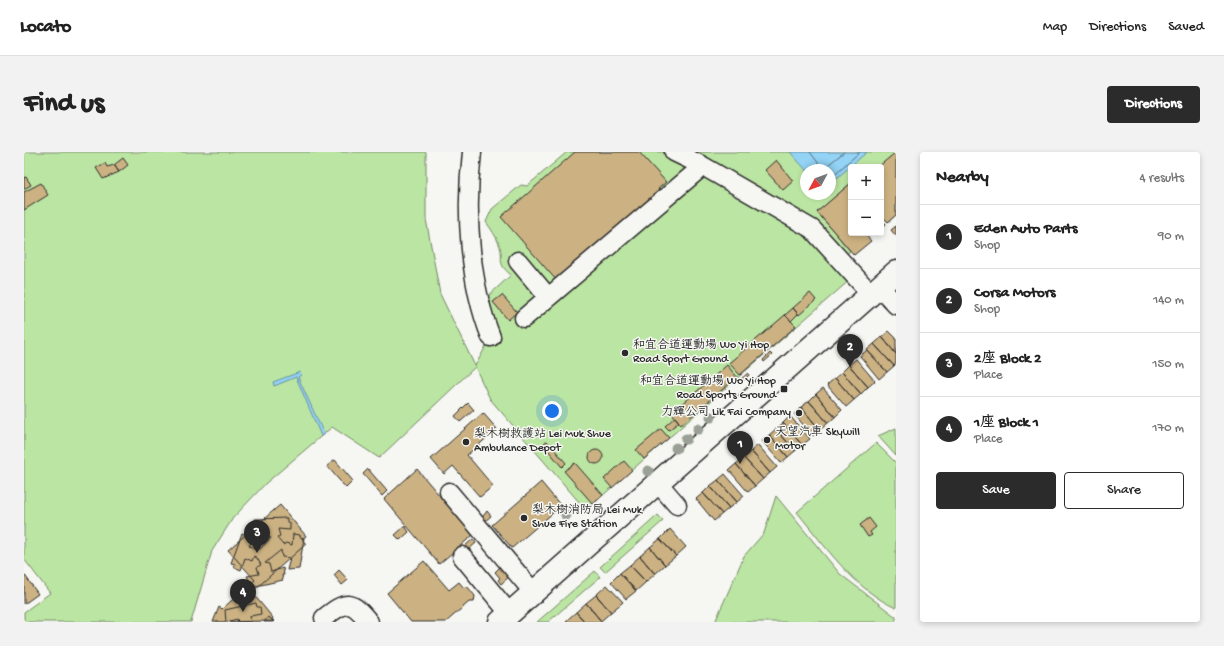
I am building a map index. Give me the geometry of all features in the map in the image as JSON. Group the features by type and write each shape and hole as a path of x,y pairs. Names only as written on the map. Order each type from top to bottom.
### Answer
{"main road":[{"path":"505,618 896,272"}],"street":[{"path":"472,152 468,205 477,295 491,337"},
{"path":"674,152 703,166 812,229 875,291 896,305"},
{"path":"524,318 703,166"},
{"path":"518,261 548,297"},
{"path":"658,483 677,505"},
{"path":"449,492 534,593"},
{"path":"462,556 505,618"},
{"path":"328,615 341,606 353,606 369,622"}],"green space":[{"path":"24,152 426,152 426,219 440,294 475,366 490,339 486,298 511,275 503,267 501,249 495,235 486,222 492,209 521,185 527,186 567,152 896,152 896,215 888,222 884,218 884,164 848,164 848,186 836,196 836,164 800,164 800,200 831,200 817,212 850,251 845,255 851,279 586,510 490,399 475,367 379,458 332,427 266,483 233,518 212,551 191,622 24,622 24,612 50,593 24,559"},
{"path":"896,428 896,456 878,436"},
{"path":"876,443 896,463 896,608 881,600 854,579 830,553 797,512"},
{"path":"776,496 840,574 896,617 896,622 715,622 744,556 764,533"},
{"path":"658,515 663,521 605,572 600,567"},
{"path":"595,571 600,577 548,622 537,622"}],"water":[{"path":"790,152 867,152 853,164 848,164 848,168 836,179 836,164 801,164"},
{"path":"300,372 301,375 298,377 324,434 321,436 296,377 274,386 273,382"}],"building":[{"path":"575,152 639,152 666,182 658,189 660,191 557,281 501,217"},
{"path":"896,152 896,215 888,222 884,218 884,164 882,164"},
{"path":"123,158 128,165 119,172 114,165"},
{"path":"776,160 793,181 783,190 765,170"},
{"path":"105,163 107,167 114,165 119,172 103,179 96,168"},
{"path":"26,177 31,185 24,189 24,178"},
{"path":"41,183 48,195 24,210 24,192"},
{"path":"848,186 848,236 867,236 871,241 854,255 817,212 831,200 836,200 836,196"},
{"path":"896,226 896,236 891,230"},
{"path":"810,293 816,300 799,315 793,308"},
{"path":"502,295 517,312 508,320 493,302"},
{"path":"793,308 798,314 791,321 785,315"},
{"path":"785,315 796,326 740,375 729,363"},
{"path":"889,331 896,338 896,354 882,337"},
{"path":"882,337 896,354 896,363 894,366 874,344"},
{"path":"874,344 894,366 887,372 867,350"},
{"path":"867,350 887,372 879,379 860,356"},
{"path":"770,353 772,355 764,362 763,360"},
{"path":"856,359 875,381 868,387 849,365"},
{"path":"727,365 737,377 681,425 672,413"},
{"path":"849,365 868,387 861,394 842,372"},
{"path":"842,372 861,394 854,400 835,378"},
{"path":"748,373 749,375 742,382 740,380"},
{"path":"835,378 854,400 846,407 827,385"},
{"path":"823,388 842,410 835,417 816,394"},
{"path":"816,394 835,417 828,423 809,401"},
{"path":"809,401 828,423 820,430 801,407"},
{"path":"468,403 474,410 460,422 455,416"},
{"path":"801,407 820,430 813,436 794,414"},
{"name":"梨木樹救護站 Lei Muk Shue Ambulance Depot","path":"483,413 497,429 467,455 493,486 480,497 453,466 444,474 431,459"},
{"path":"790,416 810,439 802,445 783,423"},
{"path":"675,417 679,422 669,430 665,426"},
{"path":"783,423 802,445 795,451 776,429"},
{"path":"661,429 669,438 644,459 636,450"},
{"path":"776,429 795,451 788,457 769,435"},
{"path":"769,435 788,457 781,463 762,441"},
{"path":"547,441 566,463 562,467 543,444"},
{"path":"758,445 777,467 770,473 751,451"},
{"path":"596,450 601,452 603,457 601,462 596,464 591,462 589,457 591,452"},
{"path":"751,451 770,473 763,479 744,458"},
{"path":"744,458 763,479 755,486 736,464"},
{"path":"335,460 353,481 346,488 327,466"},
{"path":"624,461 632,470 612,488 604,479"},
{"path":"575,463 603,495 593,504 564,471"},
{"path":"736,464 755,486 748,492 729,470"},
{"path":"368,469 387,491 382,496 363,474"},
{"path":"417,469 473,535 439,564 384,499"},
{"path":"725,474 744,496 737,502 718,480"},
{"path":"718,480 737,502 729,508 710,486"},
{"name":"梨木樹消防局 Lei Muk Shue Fire Station","path":"541,482 561,506 512,548 492,525"},
{"path":"710,486 729,508 722,514 703,493"},
{"path":"703,493 722,514 714,521 696,499"},
{"path":"280,505 306,536 302,539 306,544 254,590 254,595 274,621 213,622 219,607 222,609 255,580 228,550"},
{"path":"487,511 491,516 484,522 481,519"},
{"path":"287,518 287,522 290,523 290,530 278,529 280,536 277,538 283,545 286,543 292,545 293,534 300,535 300,537 304,538 299,569 287,570 290,558 282,557 281,550 265,563 269,564 271,572 283,568 283,580 252,587 247,576 259,574 257,567 261,565 257,558 254,556 252,561 245,558 241,570 234,567 235,564 231,563 242,533 247,535 248,533 255,536 249,546 260,549 271,538 265,537 265,529 253,531 255,519"},
{"path":"869,518 876,527 870,532 872,535 868,537 860,525"},
{"path":"405,526 409,532 400,540 395,535"},
{"path":"670,529 686,547 676,556 660,539"},
{"path":"473,539 476,543 468,550 465,546"},
{"path":"660,539 676,556 665,565 650,547"},
{"path":"650,547 665,565 655,574 640,556"},
{"path":"640,556 655,574 646,582 630,565"},
{"path":"424,561 449,590 459,582 464,588 467,586 475,596 474,602 469,602 446,622 411,622 387,593"},
{"path":"502,565 511,575 501,584 498,580 500,578 495,572"},
{"path":"630,565 646,582 636,591 620,573"},
{"path":"339,570 348,580 342,585 334,575"},
{"path":"620,573 636,591 626,599 611,582"},
{"path":"24,574 38,594 24,604"},
{"path":"607,585 623,602 611,612 596,595"},
{"path":"596,595 611,612 601,621 586,603"},
{"path":"256,603 257,607 260,607 261,614 250,616 251,622 238,622 237,619 226,622 225,610"},
{"path":"586,603 601,621 600,622 585,622 576,612"},
{"path":"576,612 585,622 566,621"},
{"path":"268,617 274,621 264,622"}],"place":[{"name":"和宜合道運動場 Wo Yi Hop Road Sport Ground","path":"625,353"},
{"name":"Corsa Motors","path":"850,367"},
{"name":"和宜合道運動場 Wo Yi Hop Road Sports Ground","path":"784,389"},
{"name":"力輝公司 Lik Fai Company","path":"799,413"},
{"name":"天望汽車 Skywill Motor","path":"767,440"},
{"name":"梨木樹救護站 Lei Muk Shue Ambulance Depot","path":"466,442"},
{"name":"Eden Auto Parts","path":"740,464"},
{"name":"梨木樹消防局 Lei Muk Shue Fire Station","path":"524,518"},
{"name":"2座 Block 2","path":"257,553"},
{"name":"1座 Block 1","path":"243,612"}]}
